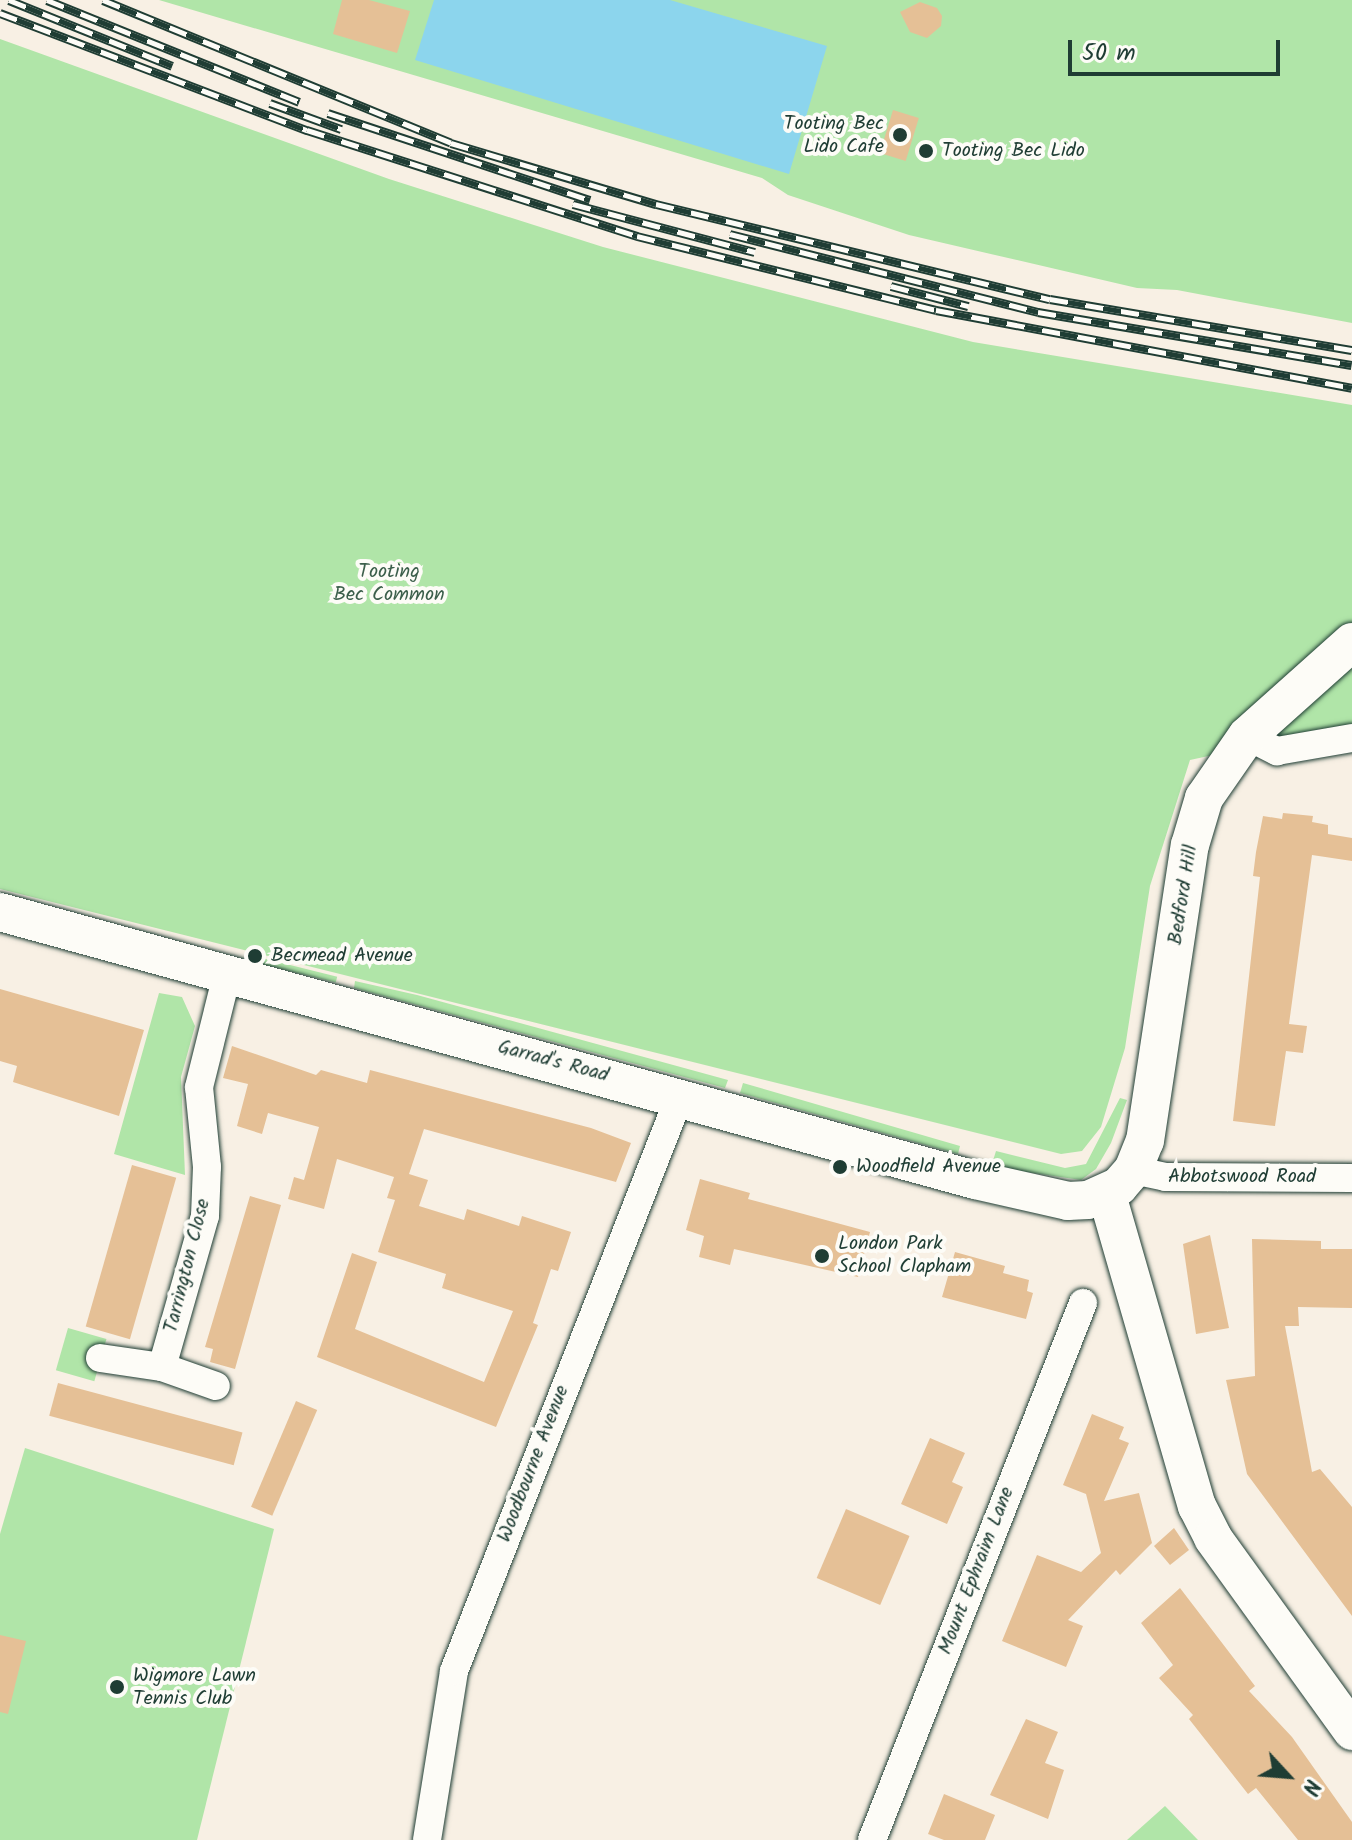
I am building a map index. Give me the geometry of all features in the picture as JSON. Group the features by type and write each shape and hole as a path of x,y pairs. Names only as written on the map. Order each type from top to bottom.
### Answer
{"main road":[{"name":"Bedford Hill","path":"1120,1183 1145,1141 1157,1081 1190,845 1204,798 1247,736 1352,642"},
{"name":"Garrad's Road","path":"0,912 1068,1201 1120,1183"},
{"path":"1120,1183 1197,1506 1213,1538 1352,1731"}],"street":[{"path":"1247,736 1277,751 1352,738"},
{"name":"Tarrington Close","path":"162,1367 205,1216 207,1167 199,1087 227,975"},
{"name":"Woodbourne Avenue","path":"427,1840 454,1671 679,1098"},
{"name":"Abbotswood Road","path":"1120,1183 1165,1177 1352,1178"},
{"name":"Mount Ephraim Lane","path":"872,1840 1083,1303"},
{"path":"100,1358 162,1367 216,1386"}],"green space":[{"name":"Tooting Bec Lido","path":"159,0 1352,0 1352,323 1177,290 1137,288 909,235 788,195 762,178"},
{"name":"Tooting Bec Common","path":"0,39 389,179 603,247 973,342 1352,405 1352,725 1190,760 1150,886 1125,1048 1101,1127 1082,1151 1061,1154 0,889"},
{"path":"246,954 337,977 336,983 245,960"},
{"path":"355,981 728,1080 725,1088 354,988"},
{"path":"159,993 182,997 195,1026 181,1077 185,1175 114,1154"},
{"path":"743,1083 960,1146 958,1154 740,1093"},
{"path":"1120,1098 1127,1100 1111,1143 1096,1169 1081,1180 991,1167 996,1151 1065,1168 1086,1164"},
{"path":"68,1328 106,1339 94,1381 56,1370"},
{"name":"Wigmore Lawn Tennis Club","path":"25,1448 274,1529 197,1840 0,1840 0,1534"},
{"path":"1165,1806 1198,1840 1127,1840"}],"water":[{"path":"434,0 670,0 827,46 789,174 415,60"}],"building":[{"path":"342,0 369,0 410,11 397,53 333,34"},
{"path":"920,2 937,8 942,16 941,26 927,38 910,32 900,12"},
{"name":"Tooting Bec Lido Cafe","path":"893,110 919,118 906,161 880,153"},
{"path":"1283,813 1313,816 1312,822 1328,825 1328,834 1352,838 1352,861 1312,855 1289,1024 1307,1026 1303,1053 1286,1051 1275,1126 1233,1121 1260,877 1253,876 1256,852 1263,816 1282,819"},
{"path":"0,989 144,1030 119,1116 13,1082 17,1066 0,1061"},
{"path":"232,1046 316,1075 321,1070 367,1083 370,1070 591,1128 631,1143 616,1182 424,1129 409,1174 428,1180 419,1206 464,1220 467,1209 519,1226 522,1216 571,1232 558,1271 551,1269 533,1323 538,1325 496,1427 317,1357 352,1253 377,1262 355,1329 484,1382 513,1311 442,1288 446,1274 378,1252 395,1200 387,1198 394,1177 337,1159 324,1209 288,1199 294,1177 304,1180 319,1127 268,1113 262,1134 237,1126 248,1084 223,1078"},
{"path":"132,1165 176,1178 130,1339 86,1326"},
{"path":"700,1179 750,1193 748,1199 870,1232 858,1277 734,1249 730,1265 699,1257 704,1236 686,1230"},
{"path":"250,1196 281,1205 235,1369 210,1362 213,1349 205,1347"},
{"path":"1210,1235 1229,1328 1196,1334 1183,1244"},
{"path":"1252,1239 1321,1241 1321,1249 1352,1249 1352,1308 1298,1307 1299,1326 1285,1326 1312,1472 1320,1469 1352,1507 1352,1616 1247,1474 1226,1380 1255,1376"},
{"path":"955,1252 1005,1266 1003,1273 1029,1280 1027,1291 1033,1293 1026,1319 942,1297"},
{"path":"58,1383 242,1432 234,1465 49,1416"},
{"path":"296,1401 317,1410 272,1516 251,1507"},
{"path":"1092,1414 1124,1427 1119,1439 1129,1443 1104,1501 1139,1493 1152,1543 1120,1575 1116,1570 1068,1620 1083,1626 1066,1667 1002,1641 1037,1555 1081,1572 1101,1553 1086,1494 1063,1485"},
{"path":"930,1438 965,1453 952,1482 963,1487 947,1524 901,1504"},
{"path":"846,1509 910,1536 880,1605 817,1578"},
{"path":"1174,1528 1189,1550 1170,1565 1154,1546"},
{"path":"1180,1588 1255,1686 1249,1691 1292,1737 1352,1822 1352,1840 1298,1840 1256,1788 1248,1794 1189,1719 1193,1715 1159,1678 1173,1665 1141,1623"},
{"path":"0,1635 26,1641 8,1714 0,1712"},
{"path":"1026,1719 1058,1732 1045,1763 1064,1770 1048,1819 990,1795"},
{"path":"944,1794 995,1815 985,1840 944,1840 928,1834"}],"railway":[{"path":"9,0 172,66"},
{"path":"47,0 299,102"},
{"path":"103,0 451,143 656,204 1050,299 1352,350"},
{"path":"0,13 307,130 637,236 936,310 1352,388"},
{"path":"270,103 341,129"},
{"path":"328,113 590,200"},
{"path":"573,204 755,252"},
{"path":"730,234 1038,312 1352,365"},
{"path":"891,286 968,306"}],"place":[{"name":"Tooting Bec Lido Cafe","path":"900,135"},
{"name":"Tooting Bec Lido","path":"926,151"},
{"name":"Becmead Avenue","path":"255,956"},
{"name":"Woodfield Avenue","path":"840,1167"},
{"name":"London Park School Clapham","path":"822,1256"},
{"name":"Wigmore Lawn Tennis Club","path":"117,1687"}]}
